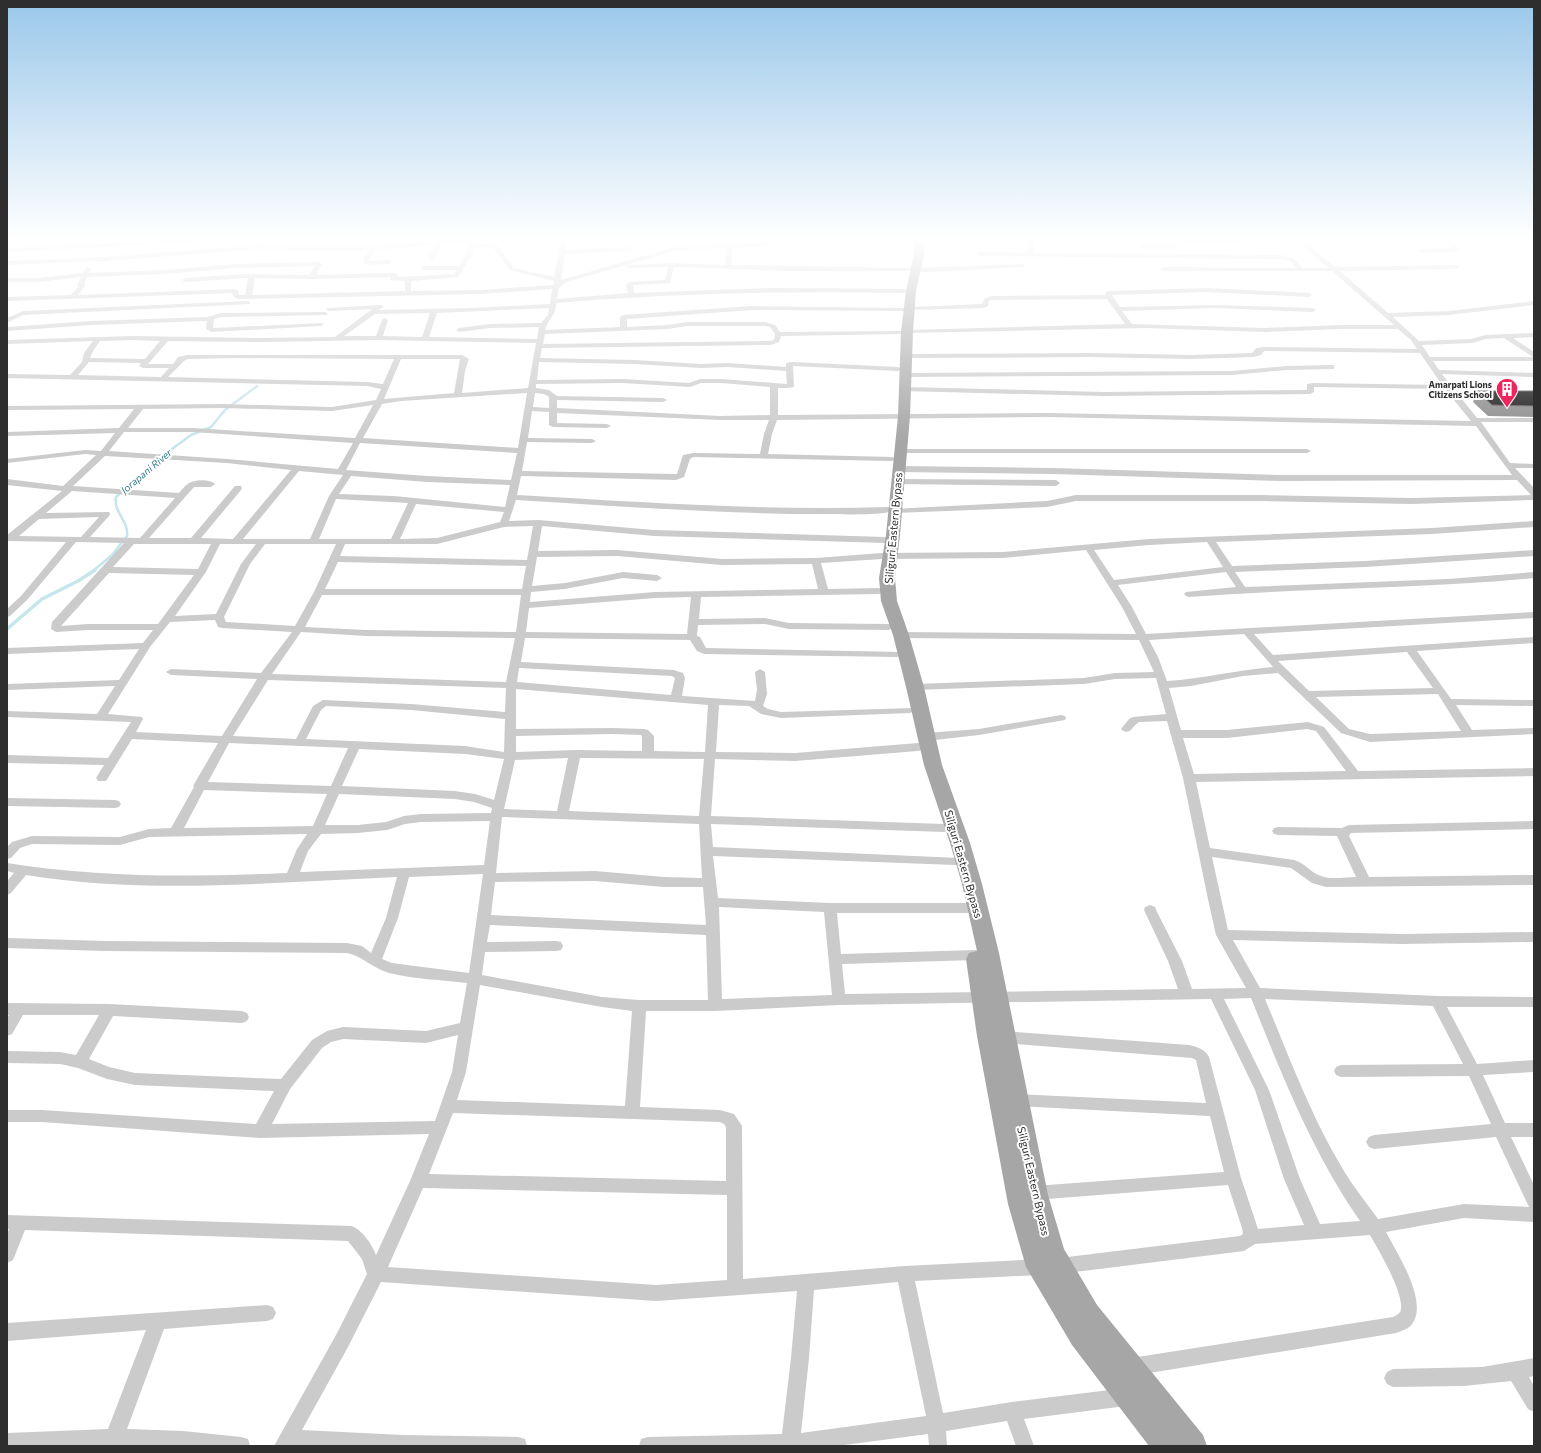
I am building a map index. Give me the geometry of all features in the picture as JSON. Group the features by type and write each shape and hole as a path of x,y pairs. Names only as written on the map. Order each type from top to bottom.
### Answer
{"main road":[{"name":"Siliguri Eastern Bypass","path":"906,308 903,332 904,372 897,465 886,550 888,590 892,608 895,639 910,710 922,742 933,765 960,843 972,884 988,953 990,998 989,1036 1020,1204 1082,1335 1168,1446"},
{"name":"Siliguri Eastern Bypass","path":"886,550 879,573 879,591 895,639 915,687 922,742 935,807 955,861 967,908 976,955 1004,1037 1034,1193 1044,1231 1052,1253 1049,1266"},
{"name":"Siliguri Eastern Bypass","path":"1049,1266 1192,1446"}],"street":[{"path":"7,322 17,314 23,313 139,308"},
{"path":"218,315 222,308"},
{"path":"316,338 321,324 331,308"},
{"path":"7,329 91,323 211,319 218,315 407,308"},
{"path":"338,338 375,310 434,311 482,308"},
{"path":"504,524 509,510 522,451 536,360 543,329 551,315 552,308"},
{"path":"624,329 622,318 624,317 758,308"},
{"path":"1117,309 1149,308"},
{"path":"1273,308 1313,310"},
{"path":"1378,308 1417,343 1421,351 1447,387 1476,422 1508,465 1534,493"},
{"path":"1386,315 1449,313 1493,308"},
{"path":"1117,309 1130,326"},
{"path":"425,339 434,311"},
{"path":"211,319 209,329 212,330 321,324"},
{"path":"379,338 385,320"},
{"path":"7,342 166,338 261,340 379,338 540,344 771,344 777,341 778,334 774,326 765,324 687,324 668,327 624,329 543,329 490,326 459,330"},
{"path":"778,334 1130,326 1265,330 1341,327 1401,327"},
{"path":"16,342 27,328"},
{"path":"1417,343 1472,341 1485,337 1534,335"},
{"path":"1505,336 1534,355"},
{"path":"166,338 143,366 174,366"},
{"path":"72,378 86,360 89,351 98,339"},
{"path":"904,372 1101,355 1204,357 1253,355 1258,353 1259,350 1264,349 1421,351"},
{"path":"163,379 181,359 188,357 464,358 458,394"},
{"path":"312,542 358,440 379,402 398,357"},
{"path":"1427,359 1534,359"},
{"path":"86,360 147,361"},
{"path":"536,360 635,362 701,366 721,364 790,369"},
{"path":"533,382 628,381 690,385 700,381 709,381 790,386 789,365 794,364 904,372 1110,394 1310,392 1310,386 1313,385 1447,387"},
{"path":"904,372 1080,375 1232,373 1287,368 1331,367"},
{"path":"1436,372 1534,375"},
{"path":"7,376 367,384 385,388"},
{"path":"763,458 768,434 774,418 774,385"},
{"path":"7,408 225,406 332,409 379,402 458,394 532,390 546,392 554,398 663,400"},
{"path":"554,398 553,425 607,426"},
{"path":"9,538 38,516 68,489 103,453 141,406"},
{"path":"529,409 721,418 1047,415 1476,422 1534,420"},
{"path":"7,434 122,430 203,430 522,451"},
{"path":"524,440 592,442"},
{"path":"897,465 1307,451"},
{"path":"7,461 76,452 103,453 227,460 344,473 515,483"},
{"path":"517,473 676,477 681,475 686,457 690,455 897,465 1282,478 1519,477"},
{"path":"897,465 1056,483"},
{"path":"1508,465 1534,466"},
{"path":"236,541 297,468"},
{"path":"1053,471 1056,483 1063,499"},
{"path":"7,482 68,489 180,496"},
{"path":"7,492 17,484"},
{"path":"142,541 180,496 193,484 212,484"},
{"path":"194,541 238,488"},
{"path":"333,496 413,501 509,510"},
{"path":"512,497 778,511 844,512 1047,504 1056,503 1063,499 1261,498 1411,501 1534,497"},
{"path":"394,542 413,501"},
{"path":"38,516 106,514 83,540"},
{"path":"9,538 263,542 437,541 504,524 538,523 886,550 1003,554 1209,539 1425,531 1534,524"},
{"path":"518,1446 285,1442 342,1341 376,1274 418,1182 448,1106 459,1072 480,948 497,812 510,756 511,685 521,634 531,559 538,523"},
{"path":"1209,539 1242,589"},
{"path":"7,614 32,588 73,540"},
{"path":"129,541 106,570 56,624 56,629 88,627 161,627"},
{"path":"100,718 146,646 168,619 201,572 217,541"},
{"path":"263,542 246,564 219,617 222,625 298,630 692,637 698,641 701,649 710,652 895,639 1143,637 1534,615"},
{"path":"176,831 199,786 226,739 264,677 298,630 319,592 342,542"},
{"path":"1088,547 1112,583 1143,637 1161,680 1189,778 1215,904 1223,935 1256,993 1314,1131 1345,1186 1374,1227 1390,1256 1408,1295 1410,1309 1406,1319 1396,1325 1129,1368"},
{"path":"333,559 531,559 609,552 722,562 816,561 886,550"},
{"path":"1112,583 1229,569 1457,559 1534,553"},
{"path":"816,561 824,592"},
{"path":"106,570 201,572"},
{"path":"526,595 623,575 656,578"},
{"path":"1189,594 1242,589 1449,582 1534,575"},
{"path":"319,592 655,595 879,591"},
{"path":"692,637 696,594"},
{"path":"168,619 219,617"},
{"path":"694,622 765,621 789,626 895,639"},
{"path":"1246,631 1282,670 1345,731 1356,735 1370,738 1534,731"},
{"path":"1272,658 1534,640"},
{"path":"7,651 146,646"},
{"path":"1410,649 1449,702 1468,733"},
{"path":"515,665 590,667 674,673 679,675 680,678 676,699"},
{"path":"915,687 1078,682 1115,676 1202,682 1243,672 1282,670"},
{"path":"171,672 264,677 511,685 714,702 745,703 758,706 771,714 781,715 910,710"},
{"path":"758,706 762,699 760,672"},
{"path":"7,688 122,683"},
{"path":"1307,694 1441,691"},
{"path":"714,702 705,820 712,902 715,1005"},
{"path":"1449,702 1534,703"},
{"path":"299,743 317,708 323,703 411,707 510,716"},
{"path":"7,714 138,719 102,778"},
{"path":"1127,728 1137,719 1171,717"},
{"path":"128,735 471,751 510,756 648,754 795,757 922,742 1062,718"},
{"path":"1176,734 1227,734 1308,725 1314,726 1320,729 1355,776"},
{"path":"510,733 612,731 644,732 648,736 648,754"},
{"path":"292,877 300,854 317,830 355,745"},
{"path":"562,815 575,754"},
{"path":"7,759 112,762"},
{"path":"1189,778 1534,772"},
{"path":"199,786 467,796 475,798 497,812"},
{"path":"7,802 115,804"},
{"path":"7,855 16,845 32,840 120,841 149,833 176,831 374,828 388,826 404,820 497,812 944,828"},
{"path":"1278,831 1344,832 1349,829 1534,825"},
{"path":"1344,832 1343,836 1365,882"},
{"path":"707,851 955,861"},
{"path":"1204,852 1294,864 1302,868 1317,881 1365,882 1534,880"},
{"path":"7,867 23,870 152,881 211,881 404,872 588,876 664,882 710,883"},
{"path":"7,890 23,870"},
{"path":"374,961 388,933 404,872"},
{"path":"712,902 830,908 967,908"},
{"path":"830,908 840,1000"},
{"path":"1150,910 1175,961 1187,994"},
{"path":"484,920 712,930"},
{"path":"1223,935 1402,939 1534,937"},
{"path":"7,943 105,946 347,948 358,950 374,961 390,968 475,979 602,1002 639,1006 715,1005 840,1000 1256,993 1437,1001 1534,1002"},
{"path":"480,948 556,946"},
{"path":"835,959 976,955"},
{"path":"1215,994 1262,1090 1292,1179 1315,1232"},
{"path":"1437,1001 1473,1070 1534,1202"},
{"path":"632,1113 639,1006"},
{"path":"7,1030 13,1009 109,1010 242,1016"},
{"path":"80,1062 109,1010"},
{"path":"260,1131 285,1085 317,1044 327,1037 343,1033 426,1037 448,1033 466,1027"},
{"path":"1004,1037 1189,1051 1202,1057 1233,1178 1250,1228 1251,1237"},
{"path":"7,1057 60,1058 80,1062 107,1073 135,1079 285,1085"},
{"path":"1341,1071 1473,1070 1534,1066"},
{"path":"1016,1100 1216,1110"},
{"path":"448,1106 720,1116 729,1119 734,1126 735,1288"},
{"path":"7,1116 42,1116 260,1131 439,1127"},
{"path":"1374,1142 1501,1130 1534,1130"},
{"path":"1034,1193 1131,1187 1233,1178"},
{"path":"418,1182 734,1188"},
{"path":"376,1274 656,1293 905,1274 1049,1266 1244,1243 1251,1237 1374,1227 1464,1211 1534,1215"},
{"path":"7,1255 13,1222 352,1234 368,1254 376,1274"},
{"path":"905,1274 936,1422 938,1446"},
{"path":"791,1444 806,1282"},
{"path":"7,1332 267,1313"},
{"path":"112,1442 159,1320"},
{"path":"1393,1378 1466,1377 1516,1372 1534,1367"},
{"path":"1516,1372 1534,1404"},
{"path":"648,1446 791,1444 1012,1411 1129,1396"},
{"path":"1012,1411 1025,1446"},
{"path":"7,1442 112,1442 181,1440 241,1446"}],"building":[{"path":"1477,391 1534,391 1534,406 1492,405"}],"waterway":[{"name":"Jorapani River","path":"93,571 112,555 127,536 126,526 117,507 116,497 157,460 191,435 211,427 225,410 257,386 256,387"},
{"name":"Jorapani River","path":"7,629 42,599 78,581 95,570"}],"place":[{"name":"Amarpati Lions Citizens School","path":"1507,408"}]}
